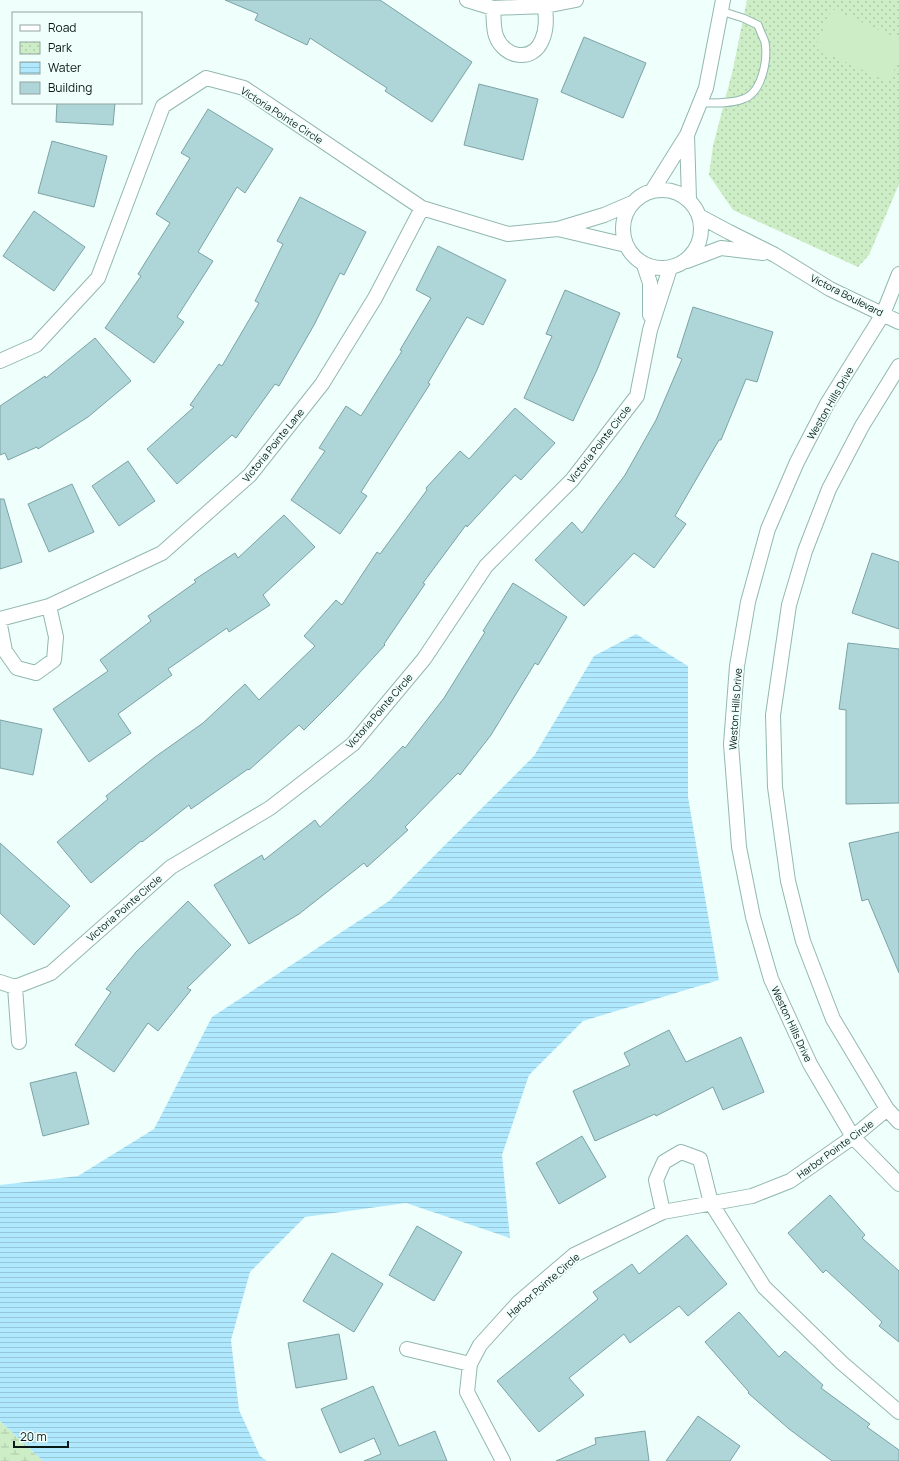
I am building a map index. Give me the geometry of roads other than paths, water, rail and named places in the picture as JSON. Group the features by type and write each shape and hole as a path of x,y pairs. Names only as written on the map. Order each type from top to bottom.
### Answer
{"street":[{"path":"467,0 493,8 545,6 576,0"},
{"path":"493,8 496,35 503,47 512,54 522,55 534,51 542,41 546,28 545,6"},
{"path":"652,191 671,190 689,200 700,216 701,235 694,252 684,263 670,268 658,269 644,265 635,258 626,245 623,229 628,210 632,203 652,191 687,135 706,88 722,6"},
{"name":"Victoria Pointe Circle","path":"0,361 36,345 98,278 163,106 206,78 244,88 422,208 508,234 558,229 604,215 632,203"},
{"path":"687,135 689,200"},
{"name":"Victoria Pointe Lane","path":"0,619 48,606 162,553 250,476 322,384 375,298 422,208"},
{"name":"Victora Boulevard","path":"700,216 775,255 830,289 899,322"},
{"name":"Victoria Pointe Circle","path":"558,229 626,245"},
{"name":"Victora Boulevard","path":"684,263 721,248 775,255"},
{"name":"Victoria Pointe Circle","path":"644,265 650,283 650,330"},
{"name":"Victoria Pointe Circle","path":"15,987 51,973 171,867 270,808 353,744 424,659 486,566 572,480 637,396 650,330 670,268"},
{"name":"Weston Hills Drive","path":"899,274 883,314 827,404 797,462 768,529 748,602 737,666 731,744 740,847 753,917 771,980 810,1064 853,1137 899,1184"},
{"path":"899,366 862,426 829,489 805,551 789,605 774,715 776,795 788,881 803,941 832,1019 887,1110 899,1122"},
{"path":"0,625 5,651 17,668 36,673 54,660 56,637 48,606"},
{"path":"0,982 15,987 19,1042"},
{"name":"Harbor Pointe Circle","path":"502,1461 467,1392 470,1364 480,1345 519,1302 574,1254 663,1212 752,1196 790,1181 853,1137 887,1110"},
{"path":"663,1212 656,1180 664,1162 681,1152 700,1160 711,1203 764,1287 842,1363 899,1412"},
{"path":"407,1348 470,1364"}],"lane":[{"path":"700,103 727,102 744,99 756,91 762,77 765,61 765,43 758,25 722,6"}],"water":[{"path":"636,634 688,666 688,797 719,980 583,1021 529,1075 502,1155 510,1238 406,1203 305,1217 250,1272 231,1340 239,1410 260,1456 267,1461 43,1461 0,1421 0,1185 78,1176 154,1129 212,1017 389,901 534,756 594,656"}]}
